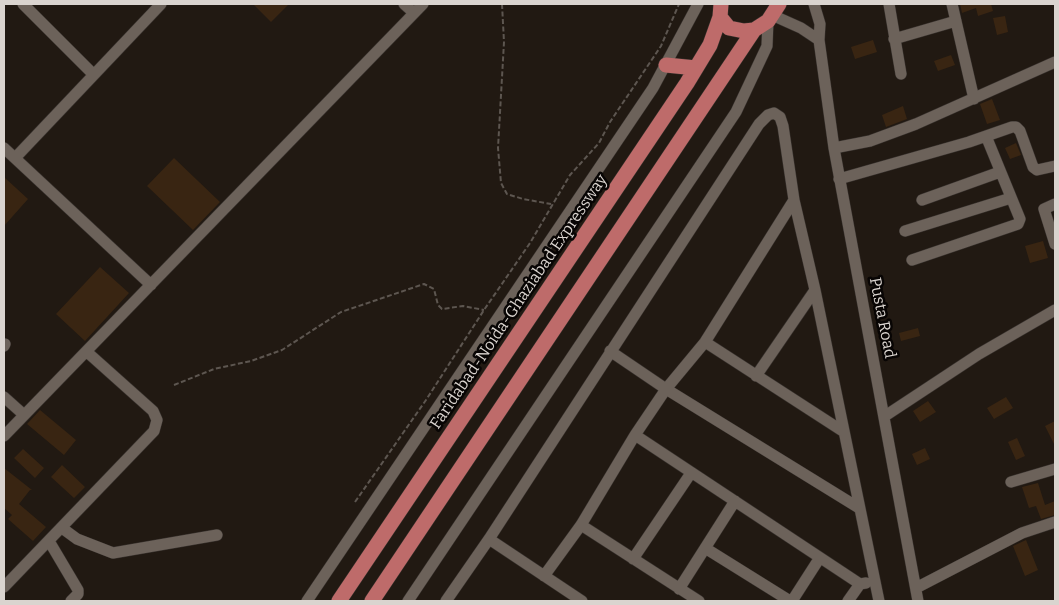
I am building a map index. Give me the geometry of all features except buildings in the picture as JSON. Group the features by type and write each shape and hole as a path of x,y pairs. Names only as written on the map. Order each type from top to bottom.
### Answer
{"main road":[{"name":"Faridabad-Noida-Ghaziabad Expressway","path":"720,10 729,28 744,31 754,30"},
{"name":"Faridabad-Noida-Ghaziabad Expressway","path":"339,601 696,68 710,45 720,10"},
{"path":"372,601 754,30 773,13"},
{"path":"666,65 696,68"}],"street":[{"path":"22,4 93,74"},
{"path":"15,158 161,4"},
{"path":"404,4 414,13"},
{"path":"4,436 23,414 87,352 423,4"},
{"path":"307,601 653,88 698,4"},
{"name":"Pusta Road","path":"814,4 820,24 819,40 839,179 885,416 918,601"},
{"path":"889,4 900,74"},
{"path":"952,4 974,99"},
{"path":"408,601 736,112 767,46 773,13 819,40"},
{"path":"894,39 956,20"},
{"path":"754,30 762,56"},
{"path":"834,148 870,141 916,124 1055,62"},
{"path":"446,601 489,539 759,124 768,114 780,117 783,126 794,200 815,290 879,601"},
{"path":"839,179 1016,127 1020,130 1034,167 1040,171 1055,166"},
{"path":"912,260 1015,226 1020,219 986,136"},
{"path":"4,148 151,285"},
{"path":"922,200 1000,172"},
{"path":"905,231 1011,198"},
{"path":"544,576 580,525 635,435 666,390 705,342 794,200"},
{"path":"1055,204 1044,209 1055,244"},
{"path":"756,376 815,290"},
{"path":"885,416 979,354 1055,310"},
{"path":"705,342 844,432"},
{"path":"610,351 666,390 859,508"},
{"path":"4,587 146,442 154,431 157,420 153,411 87,352"},
{"path":"4,397 23,414"},
{"path":"635,435 819,559 860,584 875,581"},
{"path":"1011,482 1055,470"},
{"path":"632,559 691,472"},
{"path":"679,589 735,501"},
{"path":"916,588 1022,533 1055,522"},
{"path":"580,525 699,601"},
{"path":"62,528 77,539 113,553 217,535"},
{"path":"489,539 582,601"},
{"path":"49,541 78,590 78,594 71,601"},
{"path":"705,548 791,601 819,559"},
{"path":"848,601 860,584"}],"path":[{"path":"502,4 504,42 498,148 501,183 507,194 552,204"},
{"path":"355,502 426,400 530,243 570,175 600,143 610,122 640,81 661,46 679,4"},
{"path":"174,385 214,369 251,361 282,350 340,312 424,284 432,286 438,305 442,309 463,306 484,310"}]}
